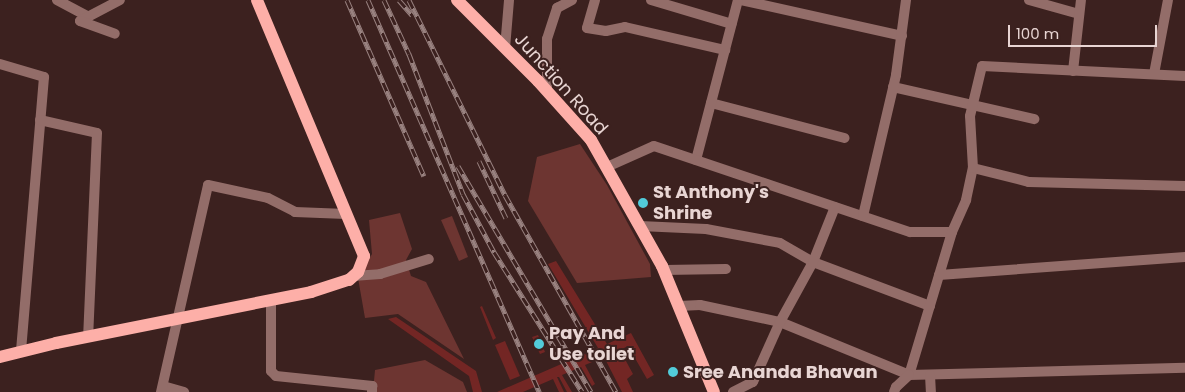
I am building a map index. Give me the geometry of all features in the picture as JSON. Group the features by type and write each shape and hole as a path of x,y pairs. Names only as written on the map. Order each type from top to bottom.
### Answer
{"main road":[{"path":"0,357 88,337 311,292 353,276 358,272 364,256 257,0"},
{"name":"Junction Road","path":"457,0 547,91 591,140 664,270 714,392"}],"street":[{"path":"58,0 87,16"},
{"path":"115,34 80,21 120,0"},
{"path":"505,48 509,0"},
{"path":"547,91 547,39 557,8 572,0"},
{"path":"595,0 587,28 606,31 625,26 725,50"},
{"path":"651,0 732,24"},
{"path":"696,160 740,0 902,36"},
{"path":"863,216 894,87 906,0"},
{"path":"1029,0 1079,14"},
{"path":"1073,71 1081,0"},
{"path":"1154,74 1168,0"},
{"path":"0,64 44,77 21,352"},
{"path":"894,392 909,376 952,232 966,200 973,168 970,116 982,66 1185,76"},
{"path":"894,87 1034,118"},
{"path":"711,103 844,138"},
{"path":"40,120 97,133 88,337"},
{"path":"607,167 654,146 910,232 952,232"},
{"path":"973,168 1029,182 1185,186"},
{"path":"184,392 162,389 208,185 268,198 295,212 346,214"},
{"path":"733,392 753,382 780,322 813,262 835,207"},
{"path":"640,226 706,230 780,242 813,262 930,306"},
{"path":"939,275 1185,257"},
{"path":"353,276 380,274 429,259"},
{"path":"664,270 726,269"},
{"path":"271,300 271,371 276,376 372,386 372,392"},
{"path":"679,306 700,305 780,322 909,376 1185,368"},
{"path":"930,375 931,392"}],"shaded area":[{"path":"580,144 607,185 650,264 651,277 577,283 528,201 537,157"},
{"path":"400,213 412,249 406,260 411,276 426,282 464,359 398,314 365,318 358,278 372,254 369,220"},
{"path":"452,216 468,257 459,261 441,220"},
{"path":"425,360 463,382 467,392 373,392 375,370"}],"building":[{"path":"556,261 607,344 631,333 654,375 647,379 628,346 620,350 633,374 627,379 633,392 622,392 604,357 585,365 595,384 592,386 581,367 562,375 572,392 567,392 559,377 557,377 564,392 559,392 553,379 523,392 497,392 598,348 548,264"},
{"path":"482,306 496,338 493,340 480,307"},
{"path":"396,317 476,371 482,392 473,392 469,376 388,319"},
{"name":"Pay And Use toilet","path":"538,335 545,352 540,354 532,337"},
{"path":"505,341 520,376 510,380 495,345"}],"railway":[{"path":"347,0 424,176"},
{"path":"368,0 539,392"},
{"path":"384,0 409,54 463,194 494,252 582,392"},
{"path":"399,0 412,15"},
{"path":"409,0 505,195 616,392"},
{"path":"479,161 506,218"},
{"path":"458,166 591,392"}],"place":[{"name":"St Anthony's Shrine","path":"643,203"},
{"name":"Pay And Use toilet","path":"539,344"},
{"name":"Sree Ananda Bhavan","path":"673,372"}]}
